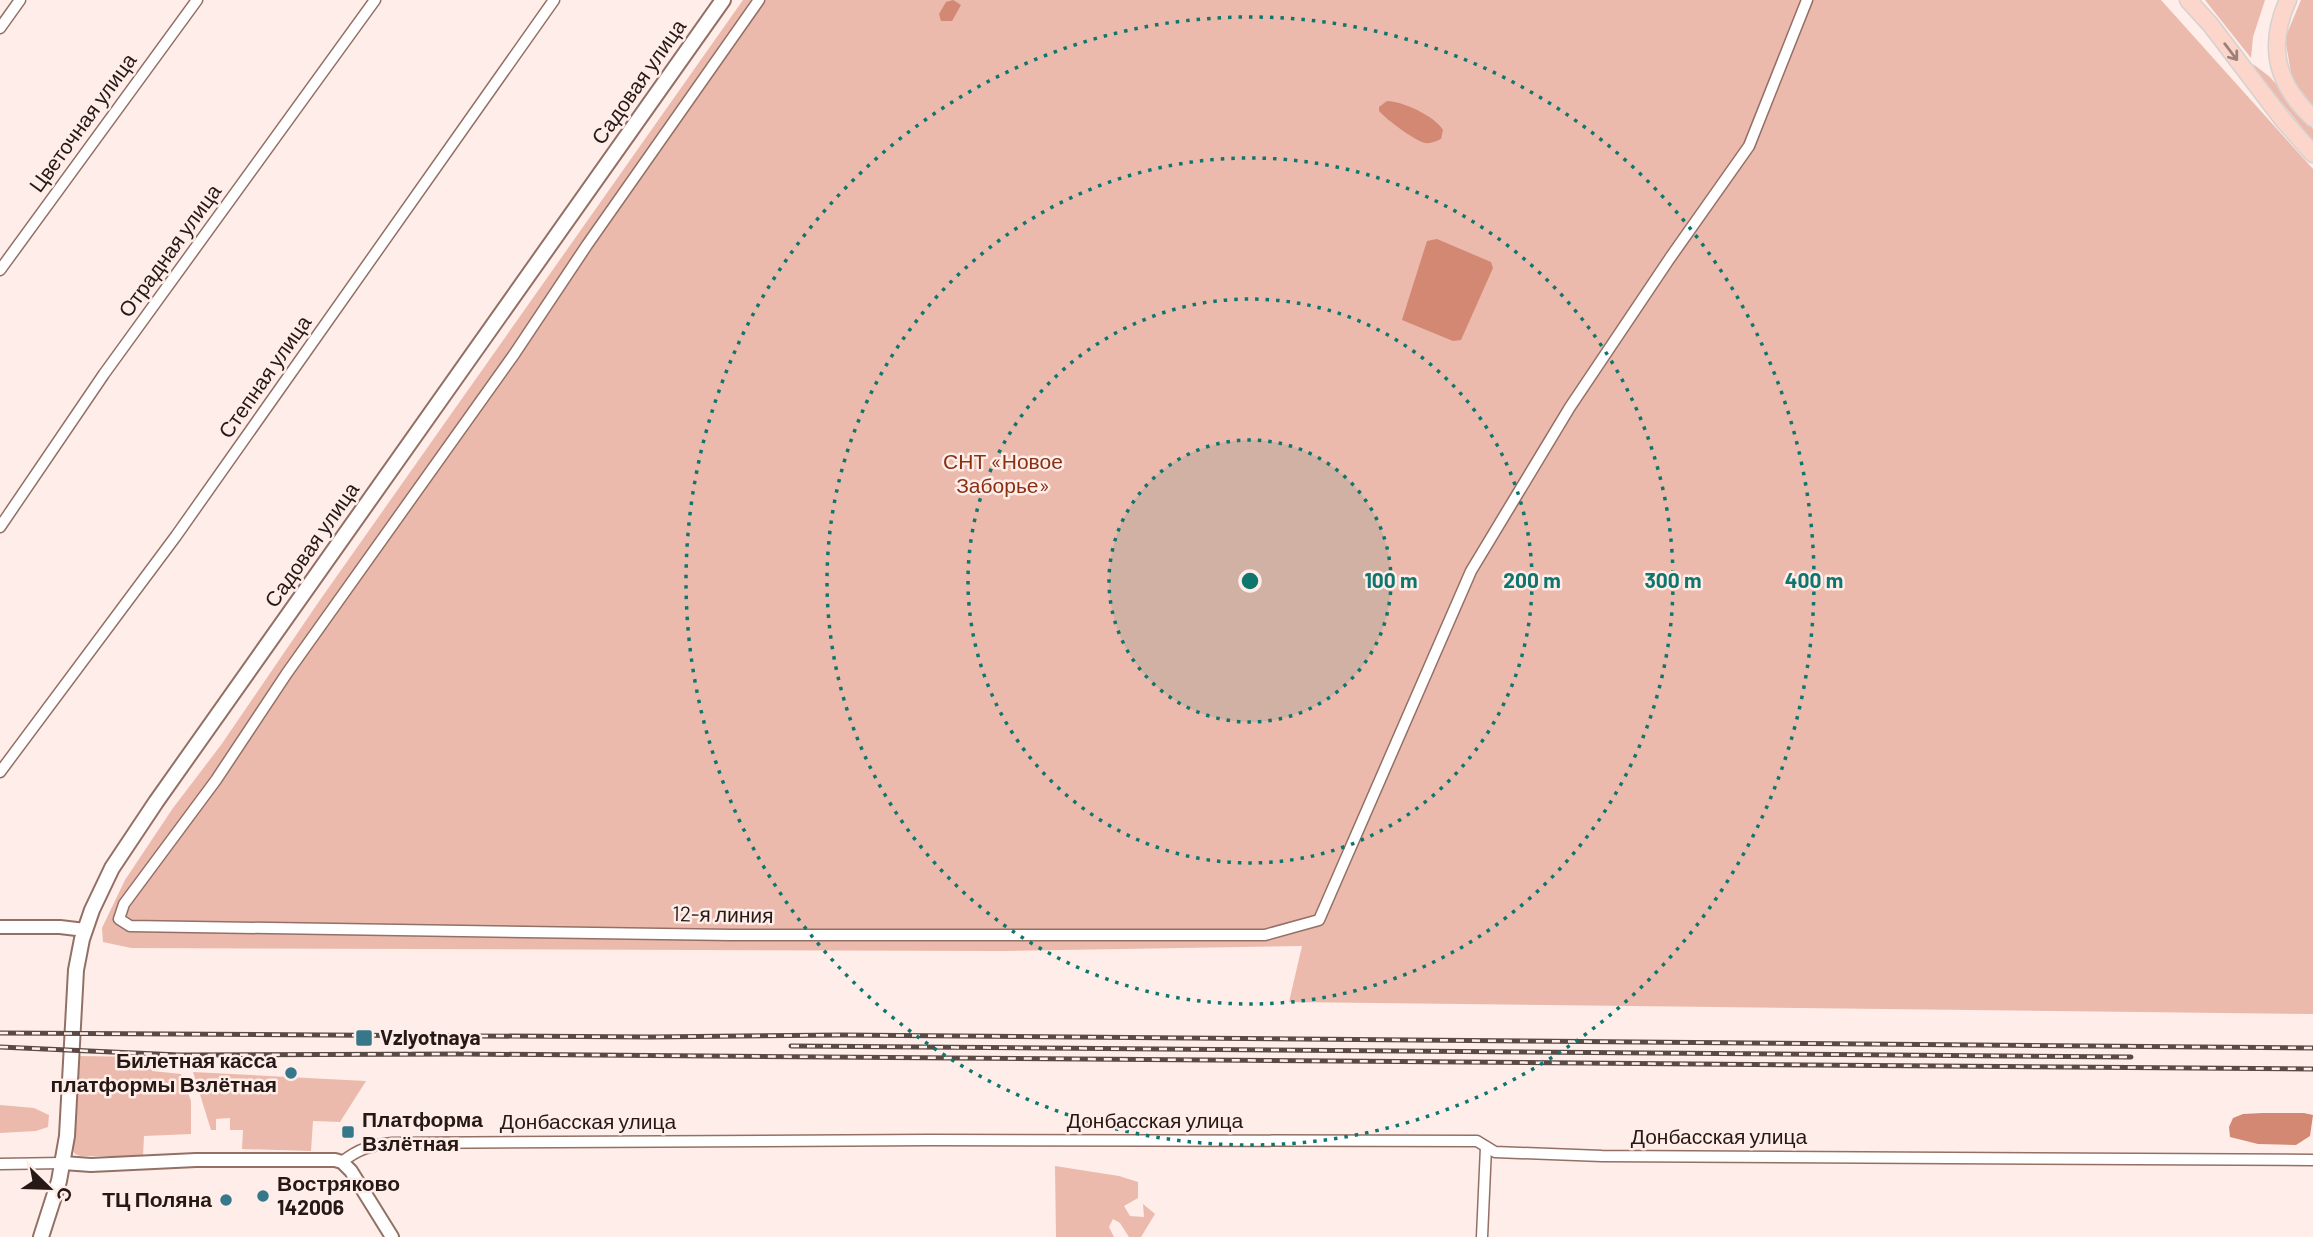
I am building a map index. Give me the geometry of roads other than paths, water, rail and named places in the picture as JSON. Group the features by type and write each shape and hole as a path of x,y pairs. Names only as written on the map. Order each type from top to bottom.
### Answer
{"main road":[{"name":"Садовая улица","path":"59,1181 71,1086 76,970 85,930 112,868 723,0"},
{"path":"2188,0 2313,154"},
{"path":"2288,0 2277,29 2278,66 2292,95 2313,118"},
{"path":"41,1237 59,1181"},
{"path":"48,1237 59,1181"}],"street":[{"path":"0,28 20,0"},
{"name":"Цветочная улица","path":"0,270 197,0"},
{"name":"Отрадная улица","path":"0,527 112,363 375,0"},
{"name":"Степная улица","path":"0,772 176,536 554,0"},
{"name":"12-я линия","path":"759,0 587,245 515,353 287,673 216,780 124,904 119,919 130,926 731,935 1265,935 1319,920 1471,571 1570,407 1749,145 1807,0"},
{"path":"0,927 85,930"},
{"name":"Донбасская улица","path":"342,1162 356,1151 376,1144 468,1142 1477,1141 1495,1152 1602,1156 2313,1160"},
{"path":"1482,1237 1486,1147"},
{"path":"0,1164 91,1165 321,1159 342,1162 359,1182 391,1237"}],"railway":[{"path":"0,1033 651,1037 842,1035 2313,1048"},
{"path":"791,1046 2131,1057"},
{"path":"0,1047 179,1055 463,1054 2313,1069"}],"place":[{"name":"Vzlyotnaya","path":"364,1038"},
{"name":"Билетная касса платформы Взлётная","path":"291,1073"},
{"name":"Платформа Взлётная","path":"348,1132"},
{"name":"Востряково 142006","path":"263,1196"},
{"name":"ТЦ Поляна","path":"226,1200"}],"park label":[{"name":"СНТ «Новое Заборье»","path":"1003,474"}]}
